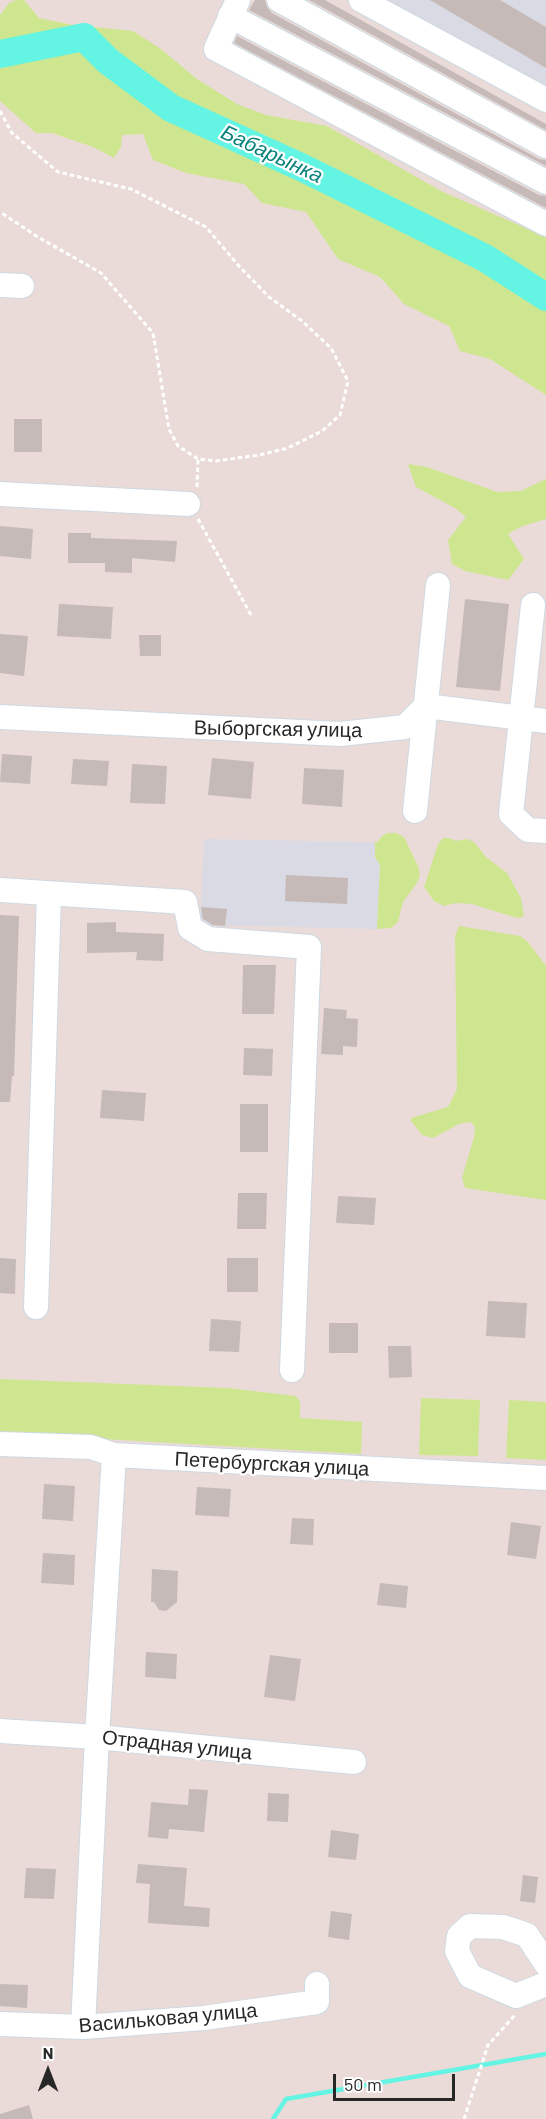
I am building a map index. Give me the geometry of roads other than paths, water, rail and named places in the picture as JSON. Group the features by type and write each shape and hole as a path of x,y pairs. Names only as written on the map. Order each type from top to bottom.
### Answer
{"street":[{"path":"279,0 546,146"},
{"path":"362,0 546,100"},
{"path":"546,182 234,8 216,49 546,224"},
{"path":"0,494 188,504"},
{"path":"415,811 438,585"},
{"path":"533,605 511,814 528,830 546,831"},
{"path":"426,706 546,721"},
{"name":"Выборгская улица","path":"0,717 340,734 405,727 426,706"},
{"path":"0,891 185,902 190,928 208,939 309,947 292,1370"},
{"path":"36,1307 49,894"},
{"name":"Петербургская улица","path":"0,1444 91,1447 114,1455 546,1478"},
{"path":"83,2027 114,1455"},
{"name":"Отрадная улица","path":"0,1731 97,1737 354,1762"},
{"path":"546,1964 527,1935 503,1927 470,1926 459,1936 457,1950 470,1976 516,1996 546,1984"},
{"name":"Васильковая улица","path":"0,2024 83,2027 204,2018 317,2002 317,1984"}],"waterway":[{"name":"Бабарынка","path":"0,54 84,37 108,61 171,108 303,168 485,258 546,297"},
{"path":"273,2119 286,2099 546,2054"}]}
